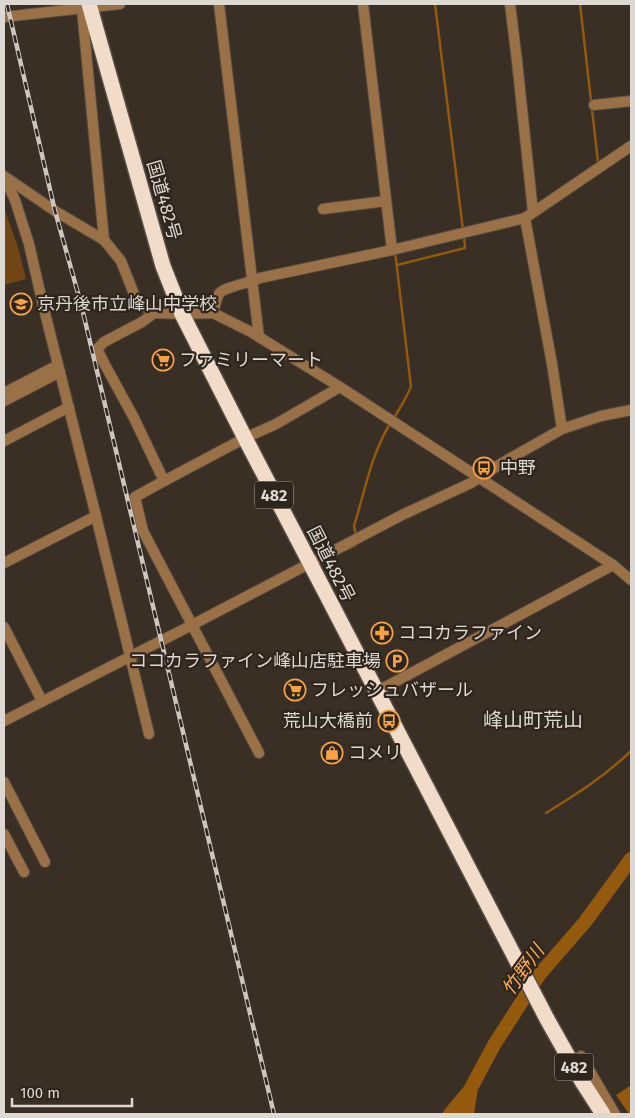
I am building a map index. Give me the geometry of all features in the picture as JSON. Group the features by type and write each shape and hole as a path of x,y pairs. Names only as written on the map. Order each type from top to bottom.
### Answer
{"highway":[{"name":"国道482号","path":"87,7 163,266 182,314 309,563 547,1019 603,1114"}],"street":[{"path":"4,17 120,4"},
{"path":"219,4 259,337"},
{"path":"363,4 392,250"},
{"path":"510,4 517,61 529,215 562,429"},
{"path":"87,7 104,240"},
{"path":"594,105 631,101"},
{"path":"213,313 219,293 225,289 253,282 260,278 392,250 529,215 631,146"},
{"path":"4,176 55,211 104,240 121,261 136,299 154,313 213,313 259,337 340,387 613,565 631,580"},
{"path":"4,176 15,200 29,244 149,734"},
{"path":"323,209 386,201"},
{"path":"154,313 142,322 104,342 97,349 134,418 164,481"},
{"path":"4,393 59,368"},
{"path":"4,401 59,368"},
{"path":"259,752 143,531 135,497 245,438 276,424 340,387"},
{"path":"4,441 69,407"},
{"path":"4,721 192,625 402,514 471,483 562,429 601,416 631,410"},
{"path":"4,564 96,516"},
{"path":"376,692 613,565"},
{"path":"4,627 42,701"},
{"path":"4,782 45,862"},
{"path":"4,834 24,872"},
{"path":"581,1056 615,1114"}],"shaded area":[{"path":"4,208 18,247 26,279 4,285"},
{"path":"630,1086 631,1114 629,1114 616,1095"}],"waterway":[{"path":"435,4 463,230"},
{"path":"580,4 598,162"},
{"path":"397,265 465,248 464,235"},
{"path":"394,418 411,387 395,251"},
{"path":"356,535 354,526 369,473 378,447 391,422"},
{"path":"345,550 356,545 356,543"},
{"path":"546,813 611,769 631,751"},
{"name":"竹野川","path":"467,1114 471,1088 494,1045 539,975 585,922 631,859"},
{"path":"450,1114 470,1090"}],"railway":[{"path":"7,4 55,211 81,304 274,1114"}],"place":[{"name":"京丹後市立峰山中学校","path":"21,304"},
{"name":"ファミリーマート","path":"163,360"},
{"name":"中野","path":"484,468"},
{"name":"ココカラファイン","path":"382,633"},
{"name":"ココカラファイン峰山店駐車場","path":"397,661"},
{"name":"フレッシュバザール","path":"295,690"},
{"name":"荒山大橋前","path":"389,721"},
{"name":"コメリ","path":"332,753"}],"district":[{"name":"峰山町荒山","path":"533,720"}]}
